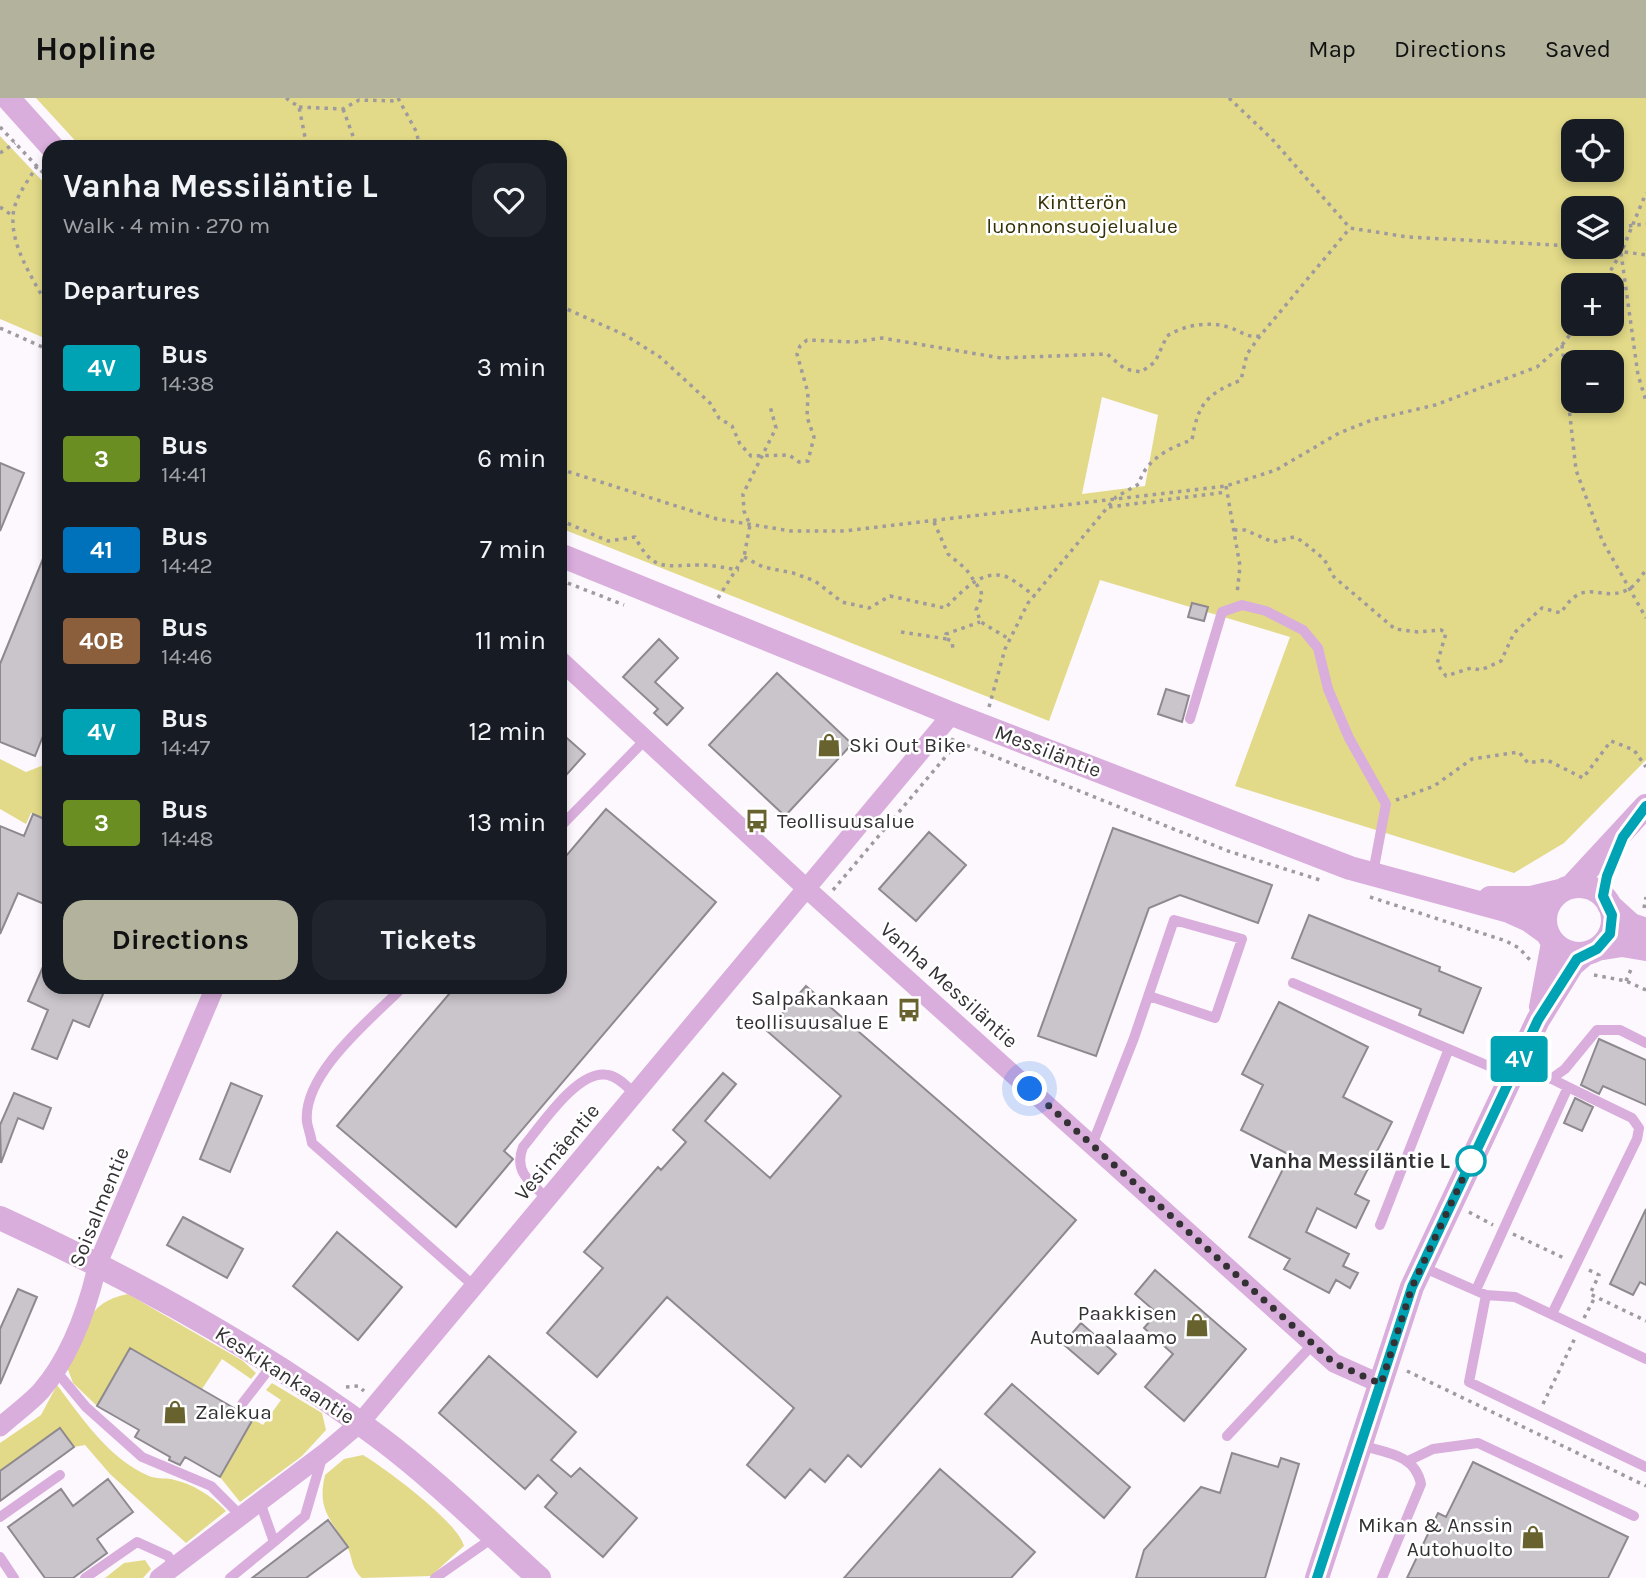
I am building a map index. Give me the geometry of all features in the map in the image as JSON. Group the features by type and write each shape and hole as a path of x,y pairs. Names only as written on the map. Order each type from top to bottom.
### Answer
{"street":[{"path":"8,98 46,140"},
{"name":"Messiläntie","path":"567,558 952,714 1350,868 1464,897 1518,914 1550,938"},
{"name":"Vanha Messiläntie","path":"567,667 807,889 1334,1363 1381,1384"},
{"name":"Vesimäentie","path":"167,1572 323,1455 360,1423 952,714"},
{"path":"1538,1020 1550,938 1546,910 1644,808"},
{"path":"1590,960 1605,942 1612,925 1606,901 1616,852 1644,808"},
{"path":"1566,889 1583,886 1606,901 1630,925 1646,930"},
{"name":"Messiläntie","path":"1464,897 1531,898 1566,889"},
{"path":"1550,938 1567,952 1590,960"},
{"path":"1317,1578 1422,1267 1538,1020 1572,965 1622,946 1646,949"},
{"name":"Soisalmentie","path":"0,1427 8,1411 39,1392 56,1371 89,1303 98,1263 212,994"},
{"name":"Keskikankaantie","path":"0,1218 98,1263 273,1364 399,1453 539,1578"}],"lane":[{"path":"1190,719 1222,612 1242,605 1266,611 1303,630 1318,648 1328,689 1349,738 1386,804 1373,874"},
{"path":"567,820 645,740"},
{"path":"1092,1145 1149,996 1174,920 1242,939 1215,1018 1149,996"},
{"path":"1293,983 1448,1051 1551,1079 1632,1118 1639,1128 1637,1139 1552,1314"},
{"path":"396,994 326,1065 313,1091 306,1119 313,1143 474,1286"},
{"path":"1551,1079 1565,1069 1597,1030 1620,1030 1646,1043"},
{"path":"1380,1225 1448,1051"},
{"path":"548,1199 519,1168 518,1158 523,1147 579,1082 591,1075 617,1078 635,1094"},
{"path":"1568,1087 1481,1292 1469,1382 1646,1467"},
{"path":"1422,1267 1481,1292 1515,1297 1646,1359"},
{"path":"1227,1436 1313,1344"},
{"path":"242,1404 273,1364"},
{"path":"56,1371 86,1407 142,1457 211,1486 241,1516"},
{"path":"1410,1460 1433,1449 1478,1443 1634,1516"},
{"path":"1360,1445 1410,1460 1418,1471 1421,1484 1382,1578"},
{"path":"230,1578 305,1516 323,1455"},
{"path":"0,1517 60,1475"},
{"path":"260,1502 274,1542"},
{"path":"435,1578 494,1537"},
{"path":"85,1578 137,1542 167,1556 167,1572"},
{"path":"0,1557 14,1578"}],"path":[{"path":"286,98 299,107 343,109 359,100 398,99 417,133 418,140"},
{"path":"1229,98 1272,139 1350,228 1408,237 1561,245"},
{"path":"299,107 306,140"},
{"path":"343,109 354,140"},
{"path":"0,127 42,171"},
{"path":"0,153 15,143"},
{"path":"37,166 19,195 13,216 18,250 42,296"},
{"path":"1624,246 1646,193"},
{"path":"0,207 13,216"},
{"path":"1624,228 1646,224"},
{"path":"983,726 1015,624 1035,596 1116,497 1139,484 1142,471 1172,446 1192,440 1195,417 1214,391 1241,380 1247,354 1350,228"},
{"path":"1624,253 1646,255"},
{"path":"1622,259 1638,375 1646,401"},
{"path":"567,309 646,346 710,403 719,418 732,426 740,444 751,456 789,455 799,462 808,461 813,450 814,437 807,417 808,393 797,354 800,346 807,340 856,342 882,338 1001,358 1107,354 1125,369 1140,372 1155,362 1167,336 1185,327 1214,325 1229,327 1248,337 1260,336"},
{"path":"0,328 42,346"},
{"path":"1107,508 1227,489 1276,470 1339,433 1372,420 1435,405 1537,368 1569,336"},
{"path":"1562,345 1576,470 1602,540 1646,618"},
{"path":"709,616 739,570 744,557 750,525 744,511 743,494 776,428 770,406"},
{"path":"567,471 717,519 791,531 844,531 1116,497 1227,489"},
{"path":"1227,489 1240,566 1237,597 1242,605"},
{"path":"934,521 948,554 975,580 981,591 982,597 976,610 981,622 1009,639"},
{"path":"567,523 608,541 635,537 645,556 666,568 702,564 739,570"},
{"path":"1234,530 1245,530 1273,542 1294,537 1302,541 1324,559 1334,577 1395,629 1418,632 1441,629 1446,633 1437,664 1446,676 1471,668 1481,670 1501,661 1514,633 1542,608 1561,613 1568,600 1589,590 1614,595 1629,588 1646,570"},
{"path":"744,557 763,567 815,581 842,602 869,608 890,596 945,608 975,580 993,575 1008,577 1035,596"},
{"path":"947,639 946,634 954,630 981,622"},
{"path":"901,632 947,639 952,641 953,650"},
{"path":"1386,804 1434,786 1472,759 1519,752 1528,762 1547,760 1583,778 1611,741 1634,750 1646,767"},
{"path":"822,902 958,742"},
{"path":"1590,960 1598,975 1646,990"},
{"path":"1462,1221 1472,1201"},
{"path":"1531,1431 1595,1296"},
{"path":"1402,1368 1646,1486"}],"green space":[{"name":"Kintterön luonnonsuojelualue","path":"36,98 1646,98 1646,760 1564,843 1514,873 1235,786 1290,637 1100,580 1049,721 567,531 567,140 75,140","holes":["1102,397 1158,415 1145,486 1082,494"]},
{"path":"0,136 42,181 42,337 0,319"},
{"path":"0,759 26,772 42,766 42,817 31,813 26,824 0,809"},
{"path":"128,1294 243,1361 256,1373 251,1379 222,1359 202,1389 130,1348 97,1406 73,1383 67,1367 87,1320 94,1311 114,1298"},
{"path":"272,1383 322,1413 326,1430 302,1456 240,1502 220,1477 253,1419 263,1425 281,1400 266,1390"},
{"path":"57,1385 97,1436 121,1459 149,1476 171,1479 194,1487 226,1511 186,1543 110,1474 85,1445 74,1447 60,1428 0,1471 0,1443 41,1415"},
{"path":"363,1455 420,1497 459,1536 464,1546 431,1576 362,1578 355,1569 348,1550 327,1513 323,1487 325,1475 344,1459"},
{"path":"145,1560 151,1569 143,1578 105,1578 124,1563"}],"building":[{"path":"0,463 24,473 0,531"},
{"path":"42,561 42,738 35,756 0,742 0,664"},
{"path":"1192,603 1208,607 1204,621 1188,617"},
{"path":"659,639 678,658 655,682 683,708 667,725 654,713 658,709 623,677"},
{"path":"777,673 852,744 785,816 709,745"},
{"path":"1166,689 1189,696 1182,722 1158,714"},
{"path":"567,738 585,754 567,774"},
{"path":"606,809 716,902 504,1151 513,1159 456,1227 337,1126 449,994 567,994 567,855"},
{"path":"33,814 42,818 42,903 18,893 0,934 0,826 24,836"},
{"path":"1113,828 1272,885 1258,923 1180,895 1149,908 1096,1056 1038,1036"},
{"path":"929,832 966,865 916,921 879,889"},
{"path":"1309,915 1440,967 1439,971 1481,988 1463,1033 1419,1015 1421,1009 1292,958"},
{"path":"42,969 42,994 103,994 89,1027 73,1020 57,1059 32,1049 48,1010 28,1001"},
{"path":"806,986 1076,1220 861,1467 848,1455 825,1482 810,1469 785,1498 747,1465 794,1408 667,1297 597,1377 547,1333 603,1268 584,1252 658,1167 661,1170 686,1142 673,1130 723,1073 736,1084 705,1121 770,1178 841,1096 767,1031"},
{"path":"1279,1002 1368,1047 1343,1097 1392,1122 1355,1194 1369,1201 1356,1228 1317,1208 1306,1232 1349,1254 1343,1266 1358,1273 1350,1288 1336,1280 1329,1293 1284,1269 1290,1259 1249,1237 1290,1155 1241,1130 1263,1085 1242,1074"},
{"path":"1599,1039 1646,1060 1646,1105 1603,1086 1599,1094 1581,1085"},
{"path":"231,1083 262,1096 230,1172 200,1159"},
{"path":"14,1093 51,1108 43,1129 18,1118 1,1163 0,1125"},
{"path":"1575,1098 1593,1107 1582,1131 1564,1123"},
{"path":"1646,1209 1646,1285 1640,1282 1633,1295 1610,1284"},
{"path":"183,1217 243,1249 227,1278 167,1245"},
{"path":"337,1232 402,1287 358,1340 293,1286"},
{"path":"1155,1270 1246,1349 1184,1421 1145,1387 1173,1354 1144,1328 1157,1313 1135,1294"},
{"path":"18,1289 37,1297 0,1384 0,1329"},
{"path":"1081,1323 1116,1354 1098,1374 1063,1344"},
{"name":"Zalekua","path":"130,1348 253,1419 220,1477 185,1457 180,1465 169,1460 170,1457 135,1437 139,1430 97,1406"},
{"path":"489,1356 576,1432 551,1460 571,1477 580,1468 637,1518 603,1557 545,1507 557,1493 538,1475 525,1489 439,1413"},
{"path":"1012,1384 1130,1487 1104,1518 985,1414"},
{"path":"60,1428 74,1447 0,1501 0,1471"},
{"path":"1232,1453 1278,1467 1281,1458 1299,1464 1265,1578 1136,1578 1144,1550 1201,1487 1220,1493"},
{"path":"1473,1462 1628,1537 1608,1578 1407,1578 1438,1513 1446,1517"},
{"path":"940,1469 1035,1552 1011,1578 844,1578"},
{"path":"108,1479 133,1512 97,1539 107,1553 73,1578 45,1578 8,1527 61,1489 73,1506"},
{"path":"328,1520 348,1547 306,1578 252,1578"}],"bus line":[{"name":"4V","path":"1317,1578 1412,1287 1538,1020 1577,959 1597,949 1610,934 1612,915 1603,896 1607,876 1623,837 1646,806"}],"place":[{"name":"Ski Out Bike","path":"829,745"},
{"name":"Teollisuusalue","path":"757,821"},
{"name":"Salpakankaan teollisuusalue E","path":"909,1010"},
{"name":"Vanha Messiläntie L","path":"1471,1161"},
{"name":"Paakkisen Automaalaamo","path":"1197,1325"},
{"name":"Zalekua","path":"175,1412"},
{"name":"Mikan & Anssin Autohuolto","path":"1533,1537"}],"route":[{"path":"1030,1089 1334,1363 1381,1384 1412,1287 1471,1161"}]}
